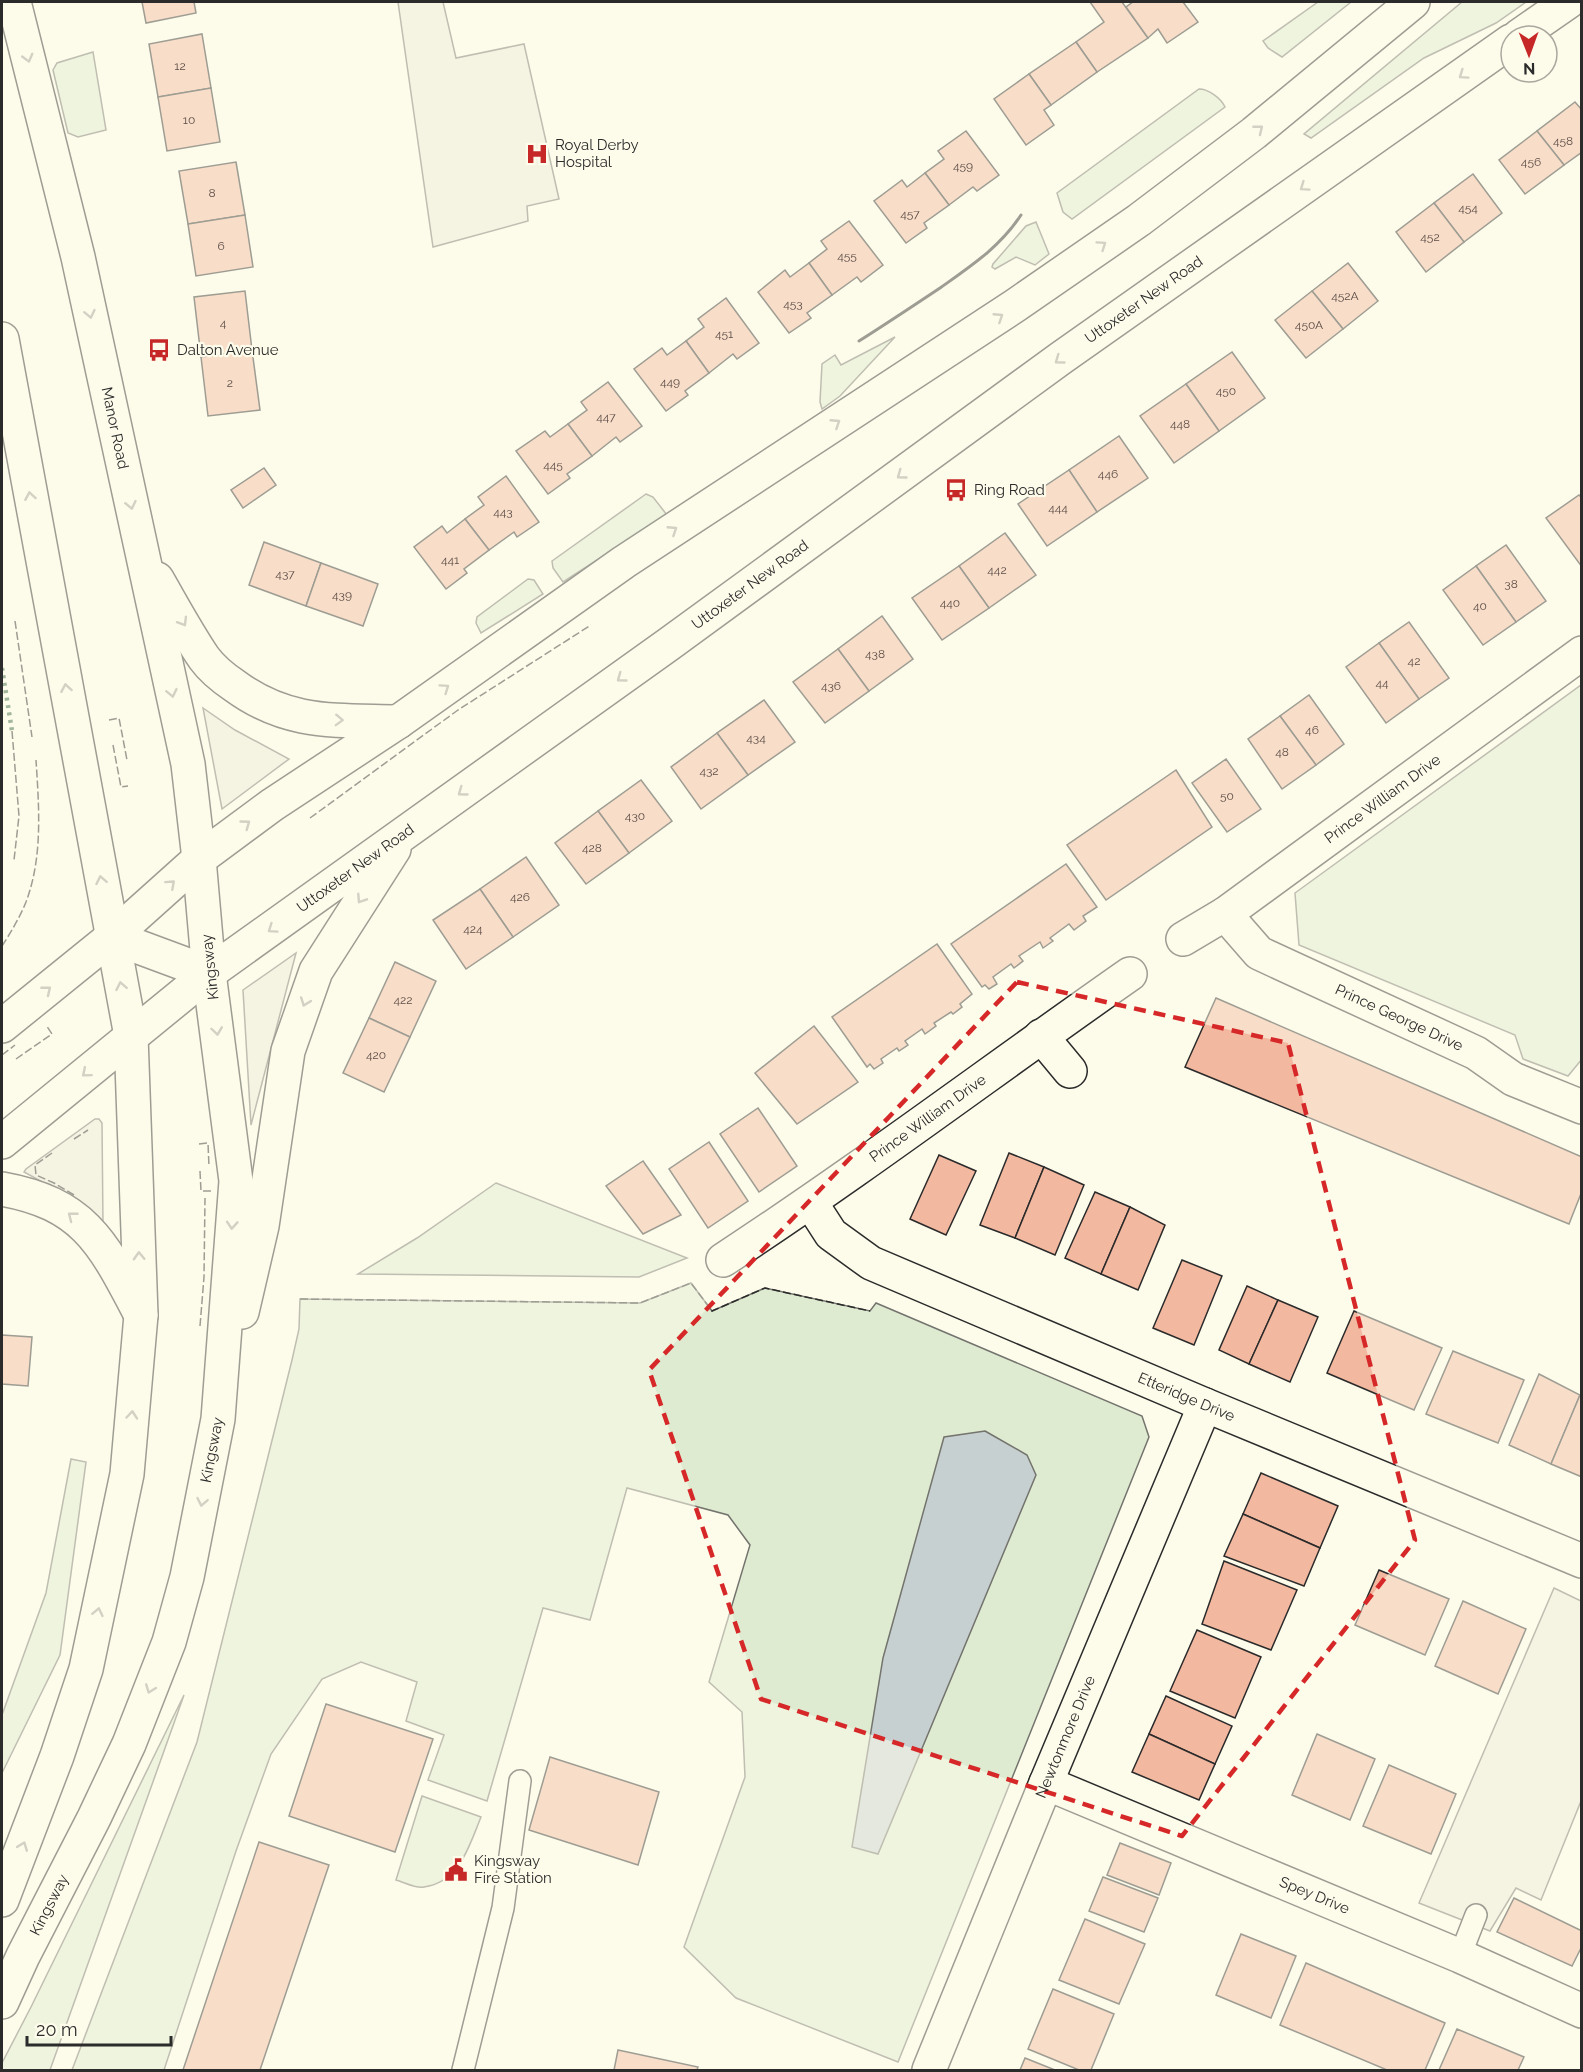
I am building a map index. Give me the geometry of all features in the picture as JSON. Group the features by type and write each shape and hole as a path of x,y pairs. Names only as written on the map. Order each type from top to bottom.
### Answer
{"main road":[{"name":"Manor Road","path":"14,2 78,257 188,764 199,859"},
{"path":"2,1026 112,937 199,859 272,805 398,722 624,562 1016,305 1139,220 1254,133 1413,2"},
{"path":"1536,24 1568,2"},
{"name":"Uttoxeter New Road","path":"2,1142 209,973 678,638 1061,358 1499,49"},
{"path":"2,339 130,1036 141,1315 127,1474 86,1669 57,1756 2,1900"},
{"path":"142,554 205,659 222,677 243,693 261,704 287,714 398,722"},
{"name":"Prince William Drive","path":"1182,939 1225,914 1581,653"},
{"path":"218,1419 262,1226 288,1051 316,971 405,833"},
{"name":"Kingsway","path":"2,2002 129,1744 169,1642 188,1577 218,1419 236,1181 209,973 199,859"},
{"name":"Prince George Drive","path":"1225,914 1259,953 1476,1053 1513,1079 1580,1101"},
{"path":"112,937 209,973"},
{"name":"Prince William Drive","path":"723,1260 811,1203 1130,974"},
{"path":"1041,1036 1070,1071"},
{"path":"2,1189 33,1196 57,1205 89,1230 107,1251 141,1315"},
{"name":"Etteridge Drive","path":"811,1203 831,1234 871,1263 1581,1561"},
{"name":"Newtonmore Drive","path":"929,2070 1046,1782 1205,1405"},
{"name":"Spey Drive","path":"1046,1782 1460,1956 1581,2011"}],"lane":[{"path":"463,2070 503,1908 520,1781"},
{"path":"1460,1956 1476,1915"}],"highlighted area":[{"path":"1017,982 1288,1043 1415,1540 1182,1836 761,1699 649,1370"}],"green space":[{"path":"1318,2 1351,2 1282,57 1268,48 1263,41"},
{"path":"1462,2 1526,2 1496,23 1424,58 1311,138 1304,134"},
{"path":"93,52 106,130 78,137 68,133 53,70 57,63"},
{"path":"1199,89 1214,95 1225,107 1072,219 1063,212 1057,193"},
{"path":"1036,222 1049,254 1035,265 1016,257 995,269 992,267 1026,226"},
{"path":"895,337 840,396 822,409 820,402 822,364 835,355 841,365"},
{"path":"646,494 653,497 667,515 563,582 553,568 552,561"},
{"path":"528,579 534,580 543,594 481,633 476,623 477,617"},
{"path":"1581,685 1582,1059 1568,1076 1523,1059 1515,1035 1299,945 1295,893"},
{"path":"496,1183 687,1258 639,1277 358,1274 417,1238"},
{"path":"691,1283 712,1311 765,1288 870,1311 876,1303 1142,1416 1149,1437 898,2062 736,1998 684,1947 745,1777 742,1712 709,1682 750,1545 728,1515 627,1488 590,1620 543,1608 487,1801 428,1780 444,1735 406,1721 417,1682 361,1662 322,1679 271,1754 236,1851 164,2070 72,2070 197,1742 292,1360 299,1329 300,1299 640,1303"},
{"path":"71,1459 86,1462 60,1655 2,1773 2,1715 46,1593"},
{"path":"184,1695 50,2070 2,2070 2,2063"},
{"path":"422,1796 481,1817 467,1851 455,1870 436,1884 421,1887 396,1880"}],"shaded area":[{"path":"398,2 443,2 456,58 524,44 559,199 527,206 528,221 433,247"},
{"path":"203,708 235,730 289,759 222,809"},
{"path":"296,953 251,1125 243,990"},
{"path":"95,1119 99,1119 102,1123 103,1225 74,1199 24,1172"},
{"path":"985,1431 1027,1455 1036,1475 878,1854 852,1847 883,1658 944,1437"},
{"path":"1554,1588 1581,1601 1581,1801 1541,1900 1516,1888 1490,1931 1419,1903"}],"building":[{"path":"142,2 194,2 196,13 146,23"},
{"path":"1090,2 1122,2 1148,38 1097,72 1076,42 1104,22"},
{"path":"1133,2 1183,2 1198,22 1167,43 1158,29 1148,38 1126,7"},
{"path":"202,34 211,88 158,97 149,44"},
{"path":"1076,42 1097,72 1051,105 1029,74"},
{"path":"1029,74 1051,105 1044,110 1054,125 1026,145 994,99"},
{"path":"211,88 220,142 167,151 158,97"},
{"path":"1575,102 1582,110 1582,152 1564,165 1537,131"},
{"path":"966,131 999,175 977,191 973,187 949,205 925,173 944,159 938,151"},
{"path":"1537,131 1564,165 1525,194 1499,160"},
{"path":"236,162 245,215 188,224 179,171"},
{"path":"925,173 949,205 924,223 927,228 906,243 874,201 902,180 907,187"},
{"path":"1473,174 1502,213 1464,242 1434,203"},
{"path":"1434,203 1464,242 1426,272 1396,232"},
{"path":"245,215 253,267 196,276 188,224"},
{"path":"849,221 883,265 861,282 857,277 832,295 809,263 827,249 821,241"},
{"path":"809,263 832,295 807,313 811,318 789,333 758,292 785,270 790,277"},
{"path":"1348,263 1378,301 1343,329 1312,291"},
{"path":"245,291 252,350 201,357 194,297"},
{"path":"1312,291 1343,329 1306,358 1275,320"},
{"path":"726,298 759,343 737,359 733,354 709,373 686,341 704,327 698,319"},
{"path":"686,341 709,373 685,391 688,395 666,411 634,369 662,348 667,355"},
{"path":"252,350 260,410 208,416 201,357"},
{"path":"1232,352 1265,398 1219,431 1186,384"},
{"path":"608,382 642,426 620,442 616,437 592,456 568,424 587,410 581,402"},
{"path":"1186,384 1219,431 1174,463 1140,416"},
{"path":"568,424 592,456 567,474 570,478 548,494 516,451 545,431 550,437"},
{"path":"1119,436 1148,478 1097,512 1069,470"},
{"path":"264,468 276,485 243,508 231,490"},
{"path":"1069,470 1097,512 1047,546 1018,504"},
{"path":"506,476 539,522 517,537 514,532 489,550 465,519 484,505 478,497"},
{"path":"1579,495 1582,498 1582,567 1546,518"},
{"path":"465,519 489,550 464,569 467,573 446,589 414,547 442,526 447,533"},
{"path":"1005,533 1036,575 989,608 959,566"},
{"path":"264,542 321,563 306,606 249,585"},
{"path":"1506,545 1546,601 1516,622 1476,566"},
{"path":"321,563 378,584 363,626 306,606"},
{"path":"959,566 989,608 942,640 912,598"},
{"path":"1476,566 1516,622 1483,645 1443,590"},
{"path":"882,616 913,659 869,691 838,649"},
{"path":"1409,622 1449,678 1419,699 1379,643"},
{"path":"1379,643 1419,699 1386,723 1346,667"},
{"path":"838,649 869,691 825,723 793,682"},
{"path":"1309,695 1344,744 1316,765 1280,716"},
{"path":"764,700 795,742 748,775 717,733"},
{"path":"1280,716 1316,765 1282,789 1248,739"},
{"path":"717,733 748,775 701,809 671,767"},
{"path":"1226,759 1261,809 1227,832 1192,783"},
{"path":"1176,770 1212,827 1106,900 1067,845"},
{"path":"641,780 672,821 629,853 598,811"},
{"path":"598,811 629,853 586,884 555,843"},
{"path":"526,857 559,905 513,937 480,889"},
{"path":"1066,864 1097,907 1083,916 1086,921 1074,930 1069,924 1050,938 1053,941 1043,948 1040,942 1019,956 1023,961 1014,968 1011,964 993,977 997,984 989,989 985,985 982,987 951,944"},
{"path":"480,889 513,937 466,969 433,920"},
{"path":"937,944 972,994 960,1004 962,1007 934,1023 936,1026 925,1034 922,1029 905,1041 908,1045 899,1051 897,1048 881,1059 883,1063 874,1069 870,1064 867,1067 832,1017"},
{"path":"395,962 436,981 410,1037 369,1018"},
{"path":"1216,998 1582,1157 1582,1191 1569,1224 1185,1067"},
{"path":"369,1018 410,1037 384,1092 343,1073"},
{"path":"814,1026 858,1082 797,1124 755,1073"},
{"path":"758,1108 797,1166 759,1192 720,1134"},
{"path":"709,1142 748,1201 708,1228 669,1169"},
{"path":"1009,1153 1044,1167 1015,1238 980,1225"},
{"path":"939,1155 976,1171 946,1235 910,1219"},
{"path":"643,1161 681,1215 643,1234 606,1186"},
{"path":"1044,1167 1084,1185 1055,1255 1015,1238"},
{"path":"1095,1192 1130,1207 1101,1274 1065,1258"},
{"path":"1130,1207 1165,1225 1138,1290 1101,1274"},
{"path":"1182,1260 1222,1276 1194,1345 1153,1328"},
{"path":"1247,1286 1278,1300 1249,1364 1219,1350"},
{"path":"1278,1300 1318,1317 1290,1382 1249,1364"},
{"path":"1354,1311 1442,1348 1414,1410 1327,1373"},
{"path":"2,1335 32,1337 28,1386 2,1384"},
{"path":"1453,1351 1524,1380 1498,1443 1426,1414"},
{"path":"1539,1374 1580,1395 1551,1464 1509,1445"},
{"path":"1580,1395 1582,1395 1582,1477 1551,1464"},
{"path":"1261,1473 1338,1506 1320,1548 1243,1514"},
{"path":"1243,1514 1320,1548 1304,1586 1224,1556"},
{"path":"1224,1561 1297,1590 1271,1650 1202,1624"},
{"path":"1379,1570 1449,1599 1425,1655 1355,1625"},
{"path":"1463,1601 1526,1629 1498,1694 1435,1666"},
{"path":"1197,1630 1261,1657 1235,1718 1170,1691"},
{"path":"1166,1696 1232,1726 1215,1764 1149,1734"},
{"path":"326,1704 433,1739 395,1852 289,1816"},
{"path":"1149,1734 1215,1764 1199,1800 1132,1772"},
{"path":"1317,1734 1375,1759 1350,1820 1292,1795"},
{"path":"550,1757 659,1792 638,1865 529,1830"},
{"path":"1389,1765 1456,1794 1431,1854 1363,1826"},
{"path":"259,1842 329,1865 260,2070 183,2070"},
{"path":"1120,1843 1171,1863 1159,1895 1107,1875"},
{"path":"1103,1877 1158,1898 1144,1932 1089,1911"},
{"path":"1514,1898 1582,1931 1582,1946 1572,1966 1497,1932"},
{"path":"1085,1919 1145,1944 1119,2004 1059,1980"},
{"path":"1241,1934 1296,1956 1271,2018 1216,1995"},
{"path":"1306,1963 1445,2023 1425,2070 1387,2070 1280,2025"},
{"path":"1053,1989 1114,2014 1091,2070 1079,2070 1028,2049"},
{"path":"1457,2029 1524,2057 1518,2070 1439,2070"},
{"path":"618,2050 698,2067 697,2070 614,2070"},
{"path":"1025,2058 1055,2070 1020,2070"}],"hedge":[{"path":"2,668 12,731"}],"fence":[{"path":"15,621 32,737"},
{"path":"310,818 458,710 591,625"},
{"path":"109,720 119,718 127,760"},
{"path":"12,731 19,816 14,860"},
{"path":"113,745 121,787 128,786"},
{"path":"2,946 26,902 35,867 38,832 36,760"},
{"path":"16,1059 52,1034 46,1025"},
{"path":"2,1055 15,1045"},
{"path":"74,1139 88,1130"},
{"path":"199,1144 208,1143 209,1167"},
{"path":"52,1153 35,1165 36,1175 74,1195"},
{"path":"200,1171 201,1191 211,1191"},
{"path":"200,1326 204,1277 205,1198"},
{"path":"300,1299 640,1303 691,1283 712,1311 765,1288 870,1311"}],"wall":[{"path":"859,341 974,264 1004,237 1021,215"}],"place":[{"name":"Royal Derby Hospital","path":"537,154"},
{"name":"Dalton Avenue","path":"159,350"},
{"name":"Ring Road","path":"956,490"},
{"name":"Kingsway Fire Station","path":"456,1870"}]}
